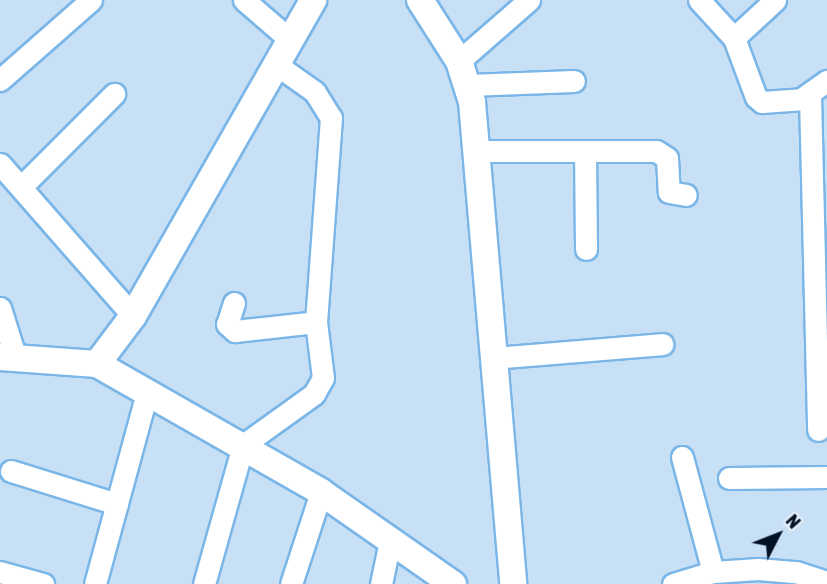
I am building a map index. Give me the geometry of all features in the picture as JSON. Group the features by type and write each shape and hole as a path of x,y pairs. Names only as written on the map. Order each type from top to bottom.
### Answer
{"street":[{"path":"0,80 91,0"},
{"path":"244,0 288,38"},
{"path":"97,364 133,316 288,38 313,0"},
{"path":"420,0 463,73 477,151 513,584"},
{"path":"463,73 530,0"},
{"path":"699,0 734,38 756,96 762,102 810,96 827,81"},
{"path":"734,38 775,0"},
{"path":"204,584 243,445 319,390 323,378 316,322 331,118 315,92 275,63"},
{"path":"463,73 574,81"},
{"path":"21,187 114,94"},
{"path":"810,96 818,430"},
{"path":"477,151 663,153 668,164 666,187 669,192 686,195"},
{"path":"585,151 586,249"},
{"path":"0,164 133,316"},
{"path":"234,303 227,324 235,331 316,322"},
{"path":"0,308 7,356 97,364 243,445 321,492 453,584"},
{"path":"493,358 662,344"},
{"path":"95,584 147,393"},
{"path":"682,457 703,577"},
{"path":"11,471 117,504"},
{"path":"729,478 827,477"},
{"path":"291,584 321,492"},
{"path":"382,584 390,541"},
{"path":"0,572 43,584"},
{"path":"673,584 703,577 796,572 827,582"}]}
